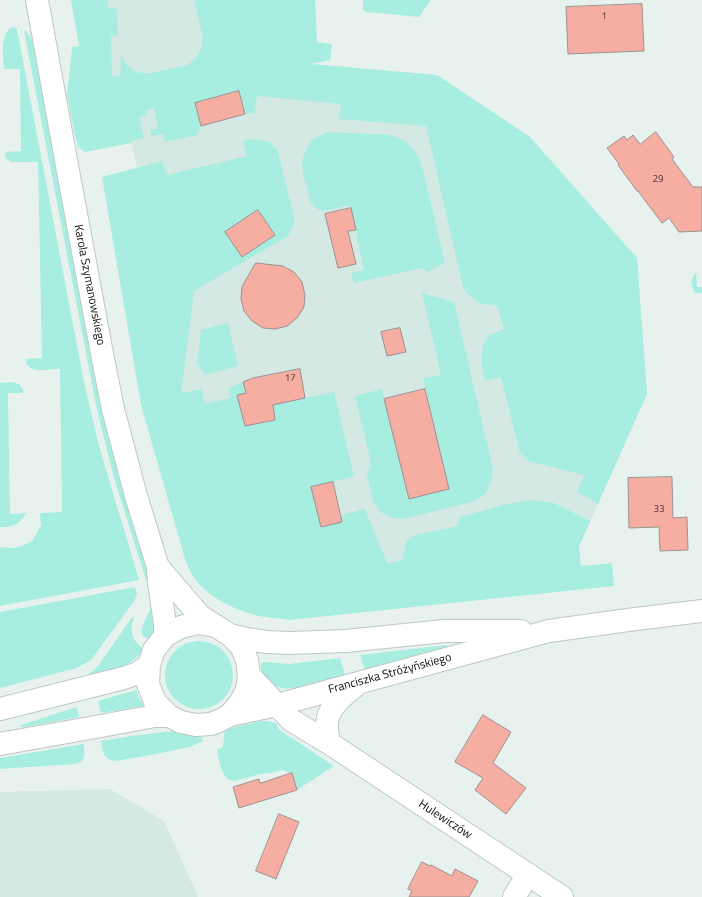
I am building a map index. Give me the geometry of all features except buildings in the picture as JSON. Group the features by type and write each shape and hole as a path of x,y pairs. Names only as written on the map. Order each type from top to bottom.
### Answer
{"street":[{"name":"Karola Szymanowskiego","path":"37,0 113,409 136,496 158,567 165,624 165,636"},
{"name":"Karola Szymanowskiego","path":"158,567 200,616 223,631"},
{"name":"Franciszka Stróżyńskiego","path":"230,715 277,705 549,631 702,611"},
{"path":"0,744 155,716 168,716 182,722 196,725 210,724 221,720 230,715 240,703 247,690 249,675 247,660 241,646 223,631 198,623 180,627 165,636 154,650 148,665 148,684 155,702 168,716"},
{"name":"Franciszka Stróżyńskiego","path":"223,631 246,639 290,643 346,641 444,630 549,631"},
{"path":"0,709 124,678 138,673 148,665"},
{"name":"Hulewiczów","path":"249,675 291,720 329,743 562,897"},
{"path":"329,743 327,726 330,711 337,701 358,683"},
{"path":"514,897 528,874"}],"shaded area":[{"path":"93,0 310,0 312,64 437,75 530,137 637,258 647,394 579,547 316,568 206,529 135,158 122,101 109,104"},
{"path":"110,789 164,821 198,897 0,897 0,792"}],"green space":[{"path":"71,0 108,0 108,9 117,8 118,35 111,36 112,76 120,77 121,56 128,66 136,72 143,73 151,73 188,65 196,58 201,49 203,38 194,0 315,0 317,42 332,45 330,60 311,64 437,75 530,137 637,258 647,394 598,504 577,492 584,475 528,461 520,453 501,377 485,381 481,360 483,345 489,335 504,329 497,305 477,302 463,287 426,126 339,119 341,104 257,96 255,113 245,114 239,91 195,103 201,126 197,135 165,142 163,134 151,136 150,130 158,128 154,108 146,110 147,115 139,117 144,138 131,141 132,143 85,152 78,147 67,95 72,47 79,46"},
{"path":"363,0 431,0 419,17 367,12 363,10"},
{"path":"12,27 17,29 83,377 99,446 139,580 0,606 0,547 14,548 32,541 41,525 40,513 62,512 60,369 34,369 29,367 26,359 42,358 38,162 12,162 5,157 6,152 21,151 20,69 4,69 3,58 4,40 8,30"},
{"path":"24,31 26,31 33,43 95,381 129,514 150,579 146,580 114,478 97,410"},
{"path":"327,132 389,135 409,144 421,162 445,263 427,272 422,268 354,283 351,273 364,270 350,205 324,211 317,209 311,203 303,174 302,161 307,148 313,139"},
{"path":"250,139 270,142 278,152 295,221 288,236 194,291 181,393 202,389 205,404 231,398 228,388 243,382 246,393 238,395 245,426 275,420 273,405 334,392 354,476 333,482 341,515 365,509 387,563 402,561 406,542 415,535 458,526 460,517 507,504 533,500 554,503 590,521 579,547 581,566 612,563 614,586 289,620 259,616 237,609 212,596 199,583 192,574 185,559 141,405 102,177 162,161 167,175 247,156 243,141"},
{"path":"696,272 697,287 702,287 702,293 696,293 692,285 692,280"},
{"path":"422,293 454,302 493,473 488,489 480,498 471,502 404,519 394,518 385,515 373,502 367,475 371,463 355,396 382,389 409,499 449,489 423,378 441,375"},
{"path":"228,323 238,366 205,375 197,364 201,330"},
{"path":"12,382 19,384 24,391 22,393 8,393 10,514 26,513 18,523 8,527 0,527 0,383"},
{"path":"135,587 137,593 135,600 91,660 77,668 0,688 0,612"},
{"path":"151,602 159,621 152,638 146,638 143,635 142,627 150,609"},
{"path":"132,617 134,618 132,633 134,639 142,648 141,653 132,661 120,668 89,680 88,675 98,666"},
{"path":"192,641 206,641 218,647 227,656 233,668 231,688 223,699 212,707 206,709 192,709 186,707 175,699 167,688 165,682 165,668 167,662 175,651 186,643"},
{"path":"447,645 448,649 365,670 360,655"},
{"path":"340,658 345,675 301,687 284,688 272,684 263,674 261,667 261,663 265,662 289,664"},
{"path":"136,690 144,706 101,713 98,701"},
{"path":"77,707 79,717 19,727 24,724"},
{"path":"262,721 269,721 277,724 278,729 334,766 297,790 292,773 282,770 235,781 227,779 221,768 217,749 220,749 223,746 225,729"},
{"path":"172,731 200,734 203,741 190,747 115,761 105,756 103,751 101,741"},
{"path":"84,744 83,759 76,764 0,769 0,758"}]}
